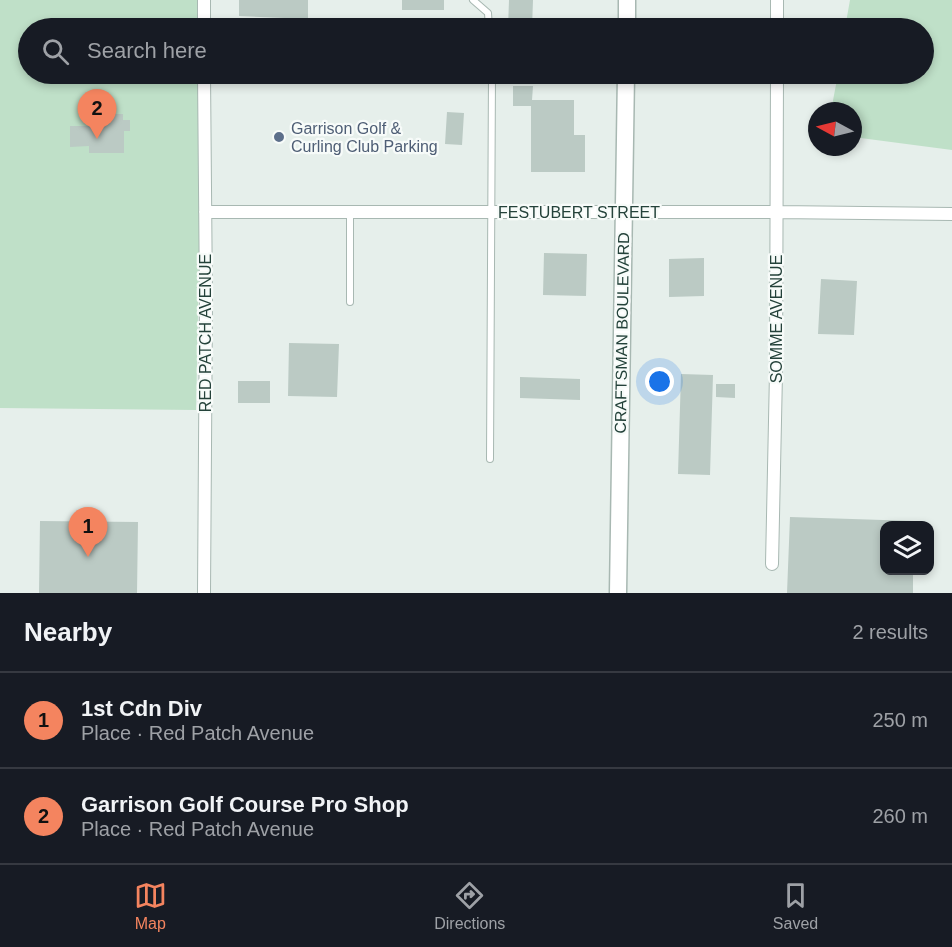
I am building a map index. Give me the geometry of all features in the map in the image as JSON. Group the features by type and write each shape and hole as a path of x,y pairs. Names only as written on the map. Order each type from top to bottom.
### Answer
{"street":[{"path":"204,0 204,18"},
{"path":"627,0 627,18"},
{"path":"777,0 777,18"},
{"name":"RED PATCH AVENUE","path":"204,84 204,593"},
{"name":"CRAFTSMAN BOULEVARD","path":"618,593 626,84"},
{"name":"SOMME AVENUE","path":"772,564 777,84"},
{"name":"FESTUBERT STREET","path":"205,212 952,214"}],"lane":[{"path":"473,0 488,14 488,18"},
{"path":"490,459 492,84"},
{"path":"350,212 350,302"}],"green space":[{"path":"0,0 205,0 204,18 18,18 18,84 203,84 196,410 0,408"},
{"path":"850,0 952,0 952,150 862,138 862,102 833,102 836,84 934,84 934,18 847,18"}],"building":[{"path":"239,0 308,0 308,18 239,16"},
{"path":"402,0 444,0 444,10 402,10"},
{"path":"509,0 533,0 532,18 508,18"},
{"path":"513,86 533,86 532,100 574,100 574,135 585,135 585,172 531,172 531,106 513,106"},
{"path":"447,112 464,113 462,145 445,144"},
{"path":"89,114 123,114 123,120 130,120 130,131 124,131 124,153 89,153 89,146 70,147 70,126 88,126"},
{"path":"544,253 587,254 586,296 543,295"},
{"path":"704,258 704,296 669,297 669,259"},
{"path":"821,279 857,281 854,335 818,334"},
{"path":"289,343 339,344 337,397 288,396"},
{"path":"681,374 713,375 710,475 678,474"},
{"path":"520,377 580,379 580,400 520,398"},
{"path":"238,381 270,381 270,403 238,403"},
{"path":"716,384 735,384 735,398 716,397"},
{"path":"790,517 914,521 880,521 880,575 913,575 913,593 787,593"},
{"path":"40,521 138,522 137,593 39,593"}],"place":[{"name":"Garrison Golf & Curling Club Parking","path":"279,137"},
{"name":"Garrison Golf Course Pro Shop","path":"97,139"},
{"name":"1st Cdn Div","path":"88,557"}]}
